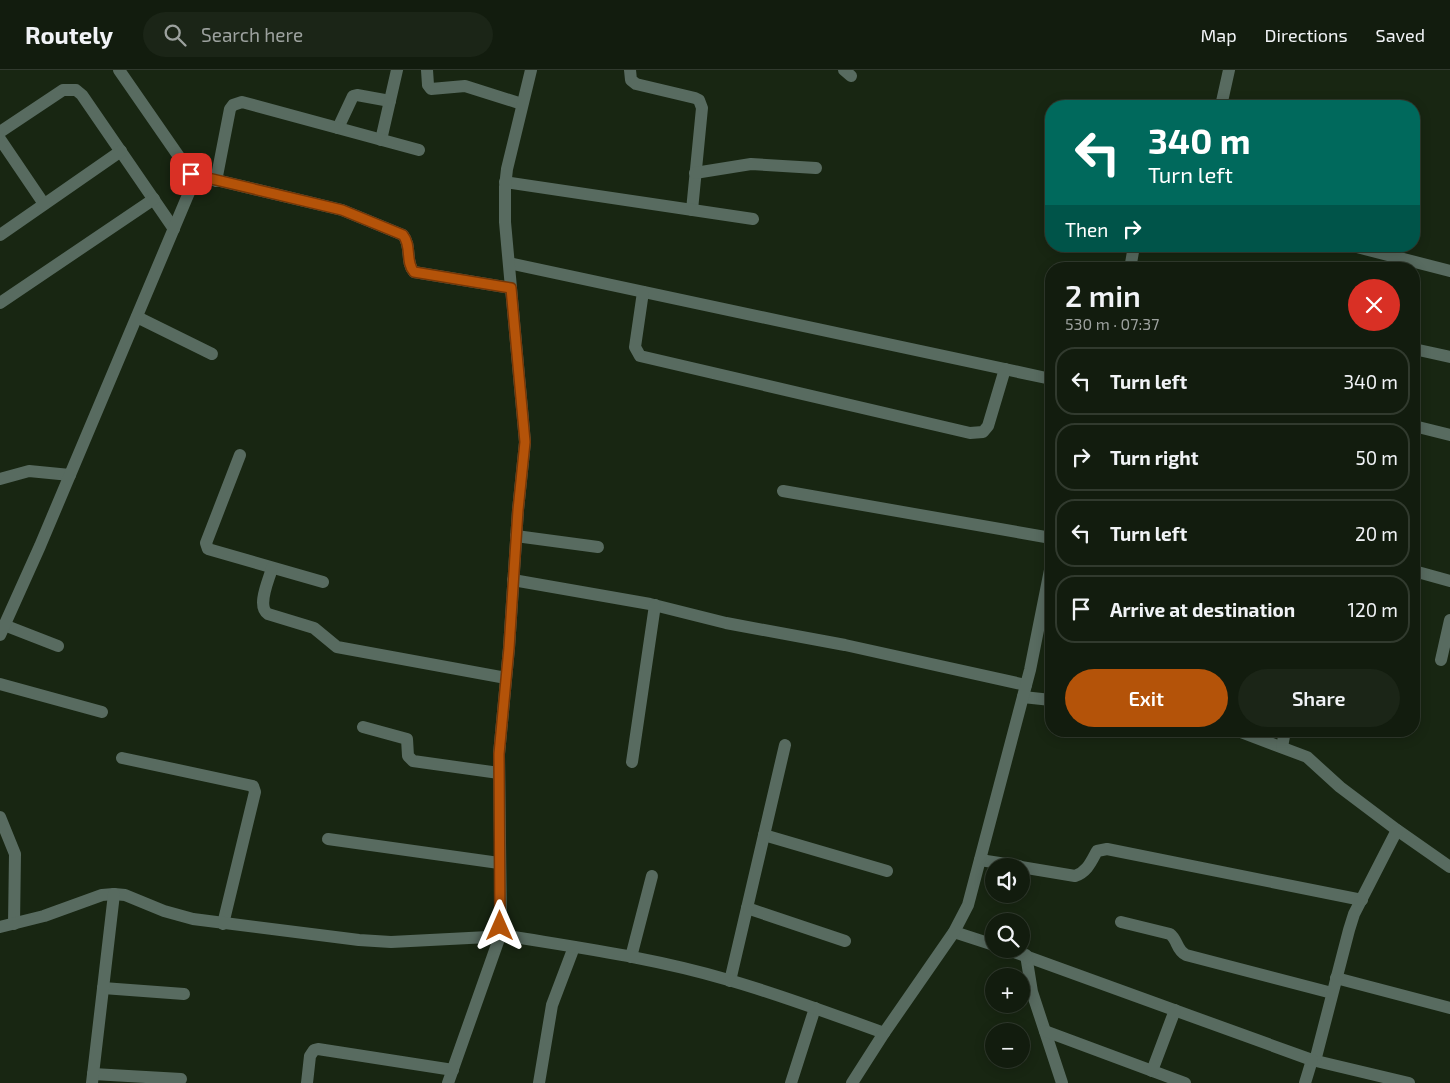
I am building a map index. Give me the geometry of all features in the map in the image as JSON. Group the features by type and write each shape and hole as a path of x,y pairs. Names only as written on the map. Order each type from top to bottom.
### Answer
{"street":[{"path":"119,70 187,170 196,176 342,210 398,232 407,240 410,266 418,274 511,288"},
{"path":"381,140 397,70"},
{"path":"427,70 428,85 431,90 465,86 522,104"},
{"path":"448,1083 504,936 500,926 500,742 525,434 504,222 505,182 531,70"},
{"path":"630,70 631,80 636,84 699,100 702,108 692,210"},
{"path":"1222,100 1229,70"},
{"path":"0,132 63,90 76,90 82,95 174,229"},
{"path":"338,128 353,96 390,101"},
{"path":"216,181 230,109 237,103 242,102 419,150"},
{"path":"0,139 44,204"},
{"path":"0,235 121,151"},
{"path":"695,173 751,164 816,168"},
{"path":"58,646 2,630 70,475 196,176"},
{"path":"505,182 753,218"},
{"path":"0,304 154,200"},
{"path":"1393,252 1450,271"},
{"path":"509,263 1045,378"},
{"path":"643,292 635,347 640,356 970,434 983,432 988,426 1005,369"},
{"path":"137,317 212,354"},
{"path":"1420,350 1450,357"},
{"path":"1420,428 1450,435"},
{"path":"240,455 206,546 210,551 323,582"},
{"path":"0,479 29,471 70,475"},
{"path":"783,491 1045,537"},
{"path":"516,536 598,547"},
{"path":"272,568 262,604 265,612 268,614 314,628 337,646 506,678"},
{"path":"1420,573 1450,581"},
{"path":"513,580 656,605 726,623 845,644 1045,698"},
{"path":"852,1083 954,932 968,905 1025,691 1045,599"},
{"path":"632,762 656,605"},
{"path":"1441,660 1450,620"},
{"path":"0,684 102,712"},
{"path":"363,727 407,739 410,760 499,773"},
{"path":"1254,737 1307,756 1340,787 1397,830 1449,864"},
{"path":"1282,747 1284,737"},
{"path":"730,981 785,745"},
{"path":"122,758 253,786 255,792 223,924"},
{"path":"0,816 15,854 14,924"},
{"path":"1304,1083 1313,1061 1349,930 1397,830"},
{"path":"764,835 887,871"},
{"path":"328,839 499,863"},
{"path":"1030,868 1074,876 1081,874 1088,868 1097,850 1107,849 1362,900"},
{"path":"980,860 985,861"},
{"path":"631,957 652,876"},
{"path":"114,894 92,1079 181,1079"},
{"path":"0,928 102,895 114,894 125,895 180,917 375,942 504,936 631,957 730,981 815,1008 884,1033"},
{"path":"747,908 845,941"},
{"path":"1121,922 1170,934 1176,939 1179,950 1186,955 1332,993"},
{"path":"954,932 985,942"},
{"path":"539,1083 552,1005 574,947"},
{"path":"1030,956 1313,1061 1409,1083"},
{"path":"1026,958 1032,992 1062,1083"},
{"path":"1336,978 1450,1008"},
{"path":"103,988 184,994"},
{"path":"791,1083 815,1008"},
{"path":"1152,1071 1174,1010"},
{"path":"1044,1031 1184,1083"},
{"path":"307,1083 310,1056 314,1050 318,1049 453,1070"}],"route":[{"path":"191,174 342,210 398,232 407,240 411,270 418,274 511,288 525,442 499,754 500,926"}]}
